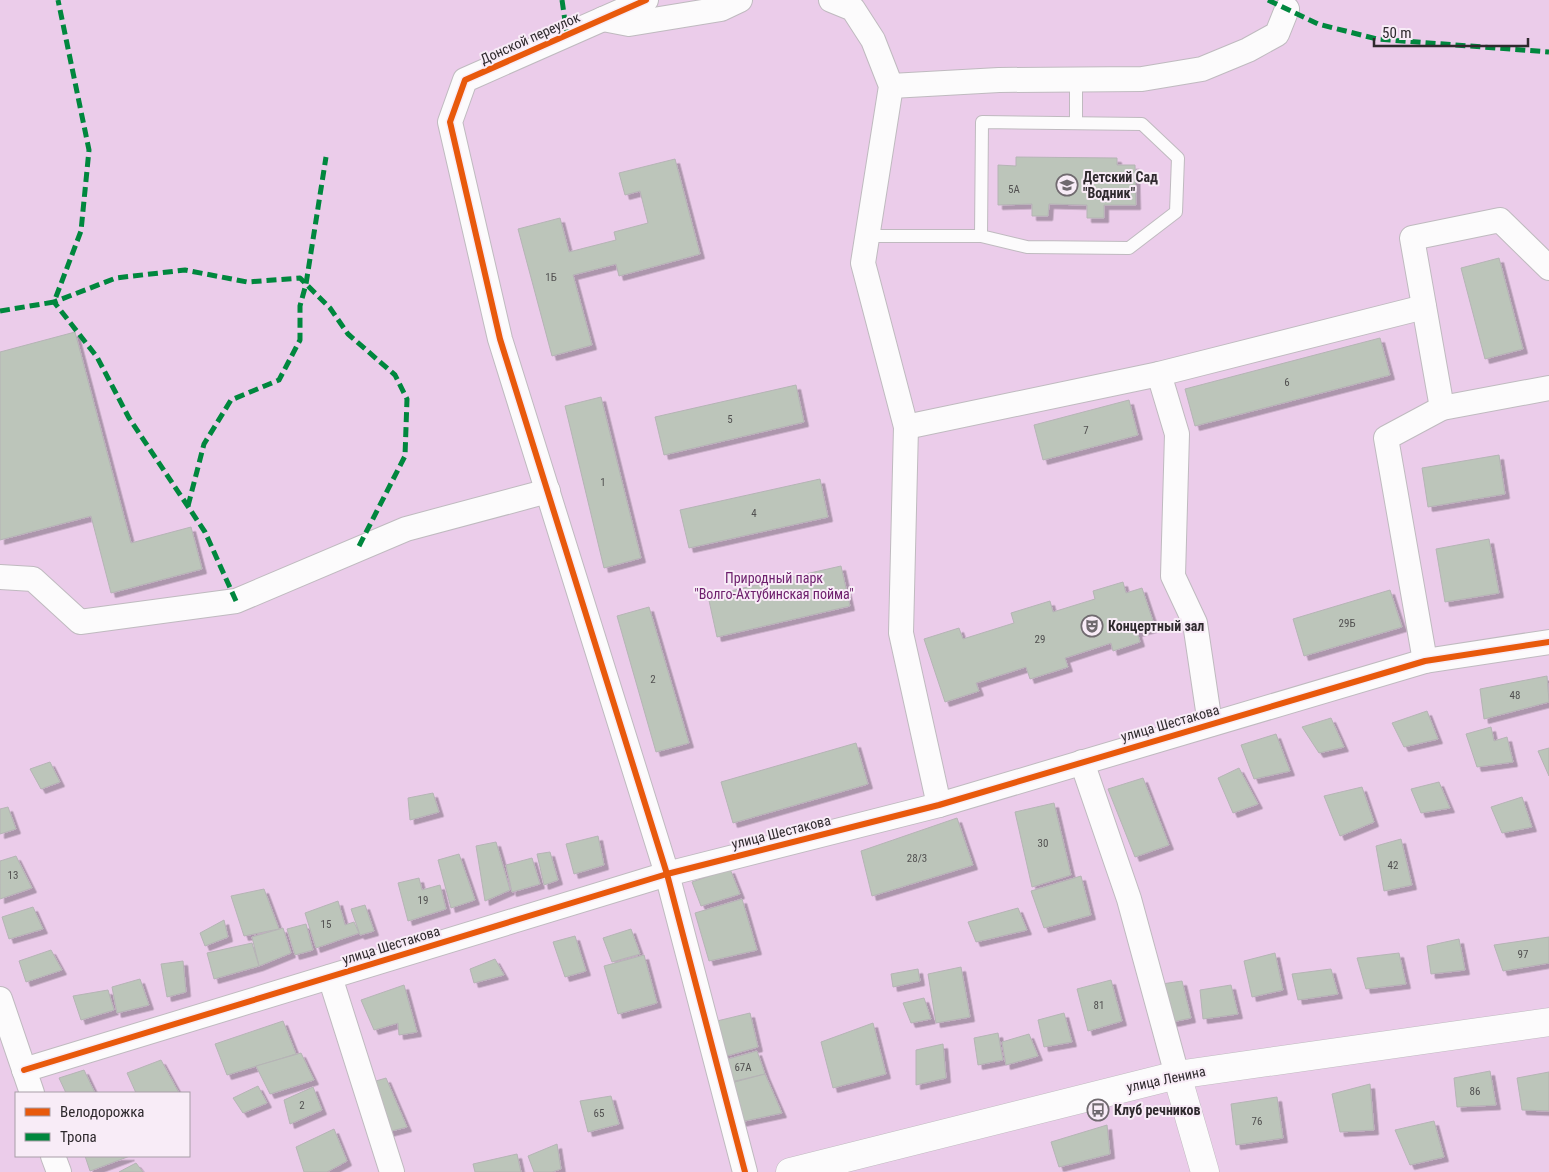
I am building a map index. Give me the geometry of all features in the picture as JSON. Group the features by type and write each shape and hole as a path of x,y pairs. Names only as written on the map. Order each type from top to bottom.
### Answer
{"street":[{"name":"Донской переулок","path":"548,491 500,339 450,122 465,80 646,0"},
{"path":"602,19 629,24 721,9 740,0"},
{"path":"831,0 853,9 873,40 891,86 869,236 863,263 906,427 902,633 939,806"},
{"path":"891,86 999,80 1142,79 1202,69 1248,50 1278,34 1287,9"},
{"path":"1442,408 1412,238 1500,220 1549,268"},
{"path":"906,427 1159,374 1424,307"},
{"path":"1159,374 1177,434 1173,576 1196,623 1210,724"},
{"path":"1425,661 1386,438 1442,408 1549,388"},
{"path":"0,576 33,579 80,622 236,601 406,530 548,491 667,874 745,1172"},
{"name":"улица Шестакова","path":"24,1070 667,874 939,806 1425,661 1549,642"},
{"path":"1082,762 1129,899 1205,1172"},
{"path":"330,977 392,1172"},
{"path":"0,1000 32,1092"},
{"name":"улица Ленина","path":"790,1172 1177,1075 1549,1022"},
{"path":"53,1157 59,1172"}],"lane":[{"path":"1076,80 1076,123"},
{"path":"869,236 981,236 1027,247 1129,248 1176,212 1178,158 1142,124 982,122 981,236"}],"green space":[{"name":"Природный парк \"Волго-Ахтубинская пойма\"","path":"0,0 1549,0 1549,1172 0,1172"}],"building":[{"name":"Детский Сад \"Водник\"","path":"1016,157 1117,158 1117,165 1135,165 1136,205 1104,205 1104,218 1087,218 1087,205 1049,204 1048,216 1032,216 1032,204 998,205 998,165 1016,166"},
{"path":"675,159 700,254 619,276 616,264 573,275 592,345 552,356 518,229 560,218 569,252 616,240 614,232 648,223 640,191 625,195 619,173"},
{"path":"1499,258 1523,349 1485,359 1461,268"},
{"path":"75,332 131,543 191,527 202,569 111,593 91,516 0,540 0,352"},
{"path":"1380,338 1390,375 1195,426 1185,389"},
{"path":"796,385 804,422 664,455 655,417"},
{"path":"601,397 641,558 604,568 565,406"},
{"path":"1129,400 1138,435 1043,460 1034,425"},
{"path":"1499,455 1505,494 1428,507 1422,468"},
{"path":"820,479 828,517 689,548 680,510"},
{"path":"1489,539 1499,593 1445,602 1436,549"},
{"path":"841,566 850,606 717,637 708,596"},
{"path":"1123,582 1126,593 1142,588 1155,627 1137,632 1140,642 1113,651 1111,643 1065,658 1068,667 1030,679 1026,667 976,683 979,691 945,702 924,639 959,628 963,639 1014,623 1011,613 1050,601 1053,612 1095,599 1093,591"},
{"path":"1390,590 1402,627 1304,656 1293,619"},
{"path":"649,607 689,743 656,752 617,616"},
{"path":"1547,676 1549,702 1484,719 1480,689"},
{"path":"1427,711 1438,739 1404,747 1392,723"},
{"path":"1331,718 1344,747 1319,753 1302,727"},
{"path":"1491,727 1494,741 1507,737 1513,762 1477,767 1466,734"},
{"path":"1276,734 1290,771 1254,779 1241,745"},
{"path":"856,743 868,784 733,823 721,782"},
{"path":"1549,748 1549,776 1538,751"},
{"path":"50,762 60,782 41,789 30,769"},
{"path":"1239,768 1258,804 1233,813 1218,778"},
{"path":"1143,778 1169,845 1135,857 1108,789"},
{"path":"1439,782 1450,808 1421,813 1411,789"},
{"path":"1362,787 1374,822 1340,836 1324,796"},
{"path":"433,793 439,812 410,820 408,798"},
{"path":"1522,797 1532,827 1502,833 1491,807"},
{"path":"1054,803 1071,875 1032,887 1015,812"},
{"path":"8,807 16,829 0,834 0,809"},
{"path":"957,818 973,865 872,896 861,851"},
{"path":"598,836 604,865 574,874 566,844"},
{"path":"1401,839 1412,885 1384,891 1376,846"},
{"path":"496,842 510,890 485,901 476,846"},
{"path":"550,852 558,880 544,885 537,854"},
{"path":"459,854 475,900 451,908 438,860"},
{"path":"16,856 32,888 0,899 0,861"},
{"path":"532,858 540,884 512,892 506,865"},
{"path":"730,869 740,894 701,906 692,882"},
{"path":"1081,876 1091,915 1044,928 1031,891"},
{"path":"419,878 422,890 440,885 446,909 408,921 398,883"},
{"path":"264,889 279,929 244,936 231,896"},
{"path":"742,899 757,950 709,961 695,913"},
{"path":"338,901 345,925 354,922 359,933 316,948 305,913"},
{"path":"365,905 374,931 360,935 351,909"},
{"path":"33,907 43,929 9,939 2,917"},
{"path":"1018,908 1027,930 976,942 968,922"},
{"path":"224,920 228,937 205,946 200,933"},
{"path":"306,924 313,950 295,955 287,929"},
{"path":"283,928 291,953 259,966 252,937"},
{"path":"631,929 640,954 612,962 603,938"},
{"path":"575,936 586,971 565,977 553,942"},
{"path":"1549,937 1549,963 1503,971 1494,945"},
{"path":"1459,939 1465,970 1431,974 1427,946"},
{"path":"252,943 259,966 214,979 207,953"},
{"path":"51,950 62,970 26,982 19,961"},
{"path":"1275,953 1283,990 1252,997 1244,961"},
{"path":"1399,953 1406,984 1366,989 1357,958"},
{"path":"644,955 657,1003 618,1014 604,966"},
{"path":"495,959 504,975 474,983 470,969"},
{"path":"183,961 186,992 167,997 161,964"},
{"path":"961,967 970,1017 936,1023 928,974"},
{"path":"918,969 920,981 893,987 891,974"},
{"path":"1331,969 1338,994 1298,1000 1292,974"},
{"path":"140,979 149,1005 117,1013 112,987"},
{"path":"1111,980 1122,1021 1088,1031 1077,989"},
{"path":"1182,981 1191,1018 1163,1024 1155,985"},
{"path":"404,985 417,1032 399,1035 398,1023 374,1030 361,1000"},
{"path":"1231,985 1238,1014 1203,1019 1200,990"},
{"path":"108,990 114,1010 81,1020 73,996"},
{"path":"924,998 931,1019 911,1023 903,1003"},
{"path":"750,1013 758,1047 723,1057 717,1021"},
{"path":"1064,1013 1072,1042 1044,1047 1038,1020"},
{"path":"283,1021 296,1054 227,1075 215,1044"},
{"path":"873,1023 886,1074 833,1088 821,1042"},
{"path":"998,1033 1003,1060 978,1065 974,1038"},
{"path":"1029,1034 1038,1056 1006,1065 1002,1042"},
{"path":"943,1044 946,1078 916,1085 916,1050"},
{"path":"757,1051 765,1074 731,1082 721,1061"},
{"path":"301,1053 314,1080 270,1094 256,1066"},
{"path":"161,1060 178,1092 136,1092 127,1073"},
{"path":"84,1070 95,1092 66,1092 59,1078"},
{"path":"1490,1071 1496,1105 1457,1107 1454,1078"},
{"path":"1549,1072 1549,1111 1522,1110 1517,1078"},
{"path":"765,1074 782,1113 740,1122 727,1084"},
{"path":"386,1078 407,1127 380,1134 359,1086"},
{"path":"1370,1084 1374,1130 1340,1132 1332,1094"},
{"path":"258,1086 267,1103 243,1113 233,1098"},
{"path":"313,1087 322,1110 290,1124 284,1100"},
{"path":"611,1096 619,1124 588,1132 580,1101"},
{"path":"1277,1097 1283,1138 1236,1145 1231,1104"},
{"path":"1434,1121 1444,1157 1410,1165 1395,1130"},
{"path":"1107,1125 1110,1154 1059,1167 1051,1142"},
{"path":"334,1129 347,1161 327,1172 304,1172 296,1147"},
{"path":"557,1144 561,1169 552,1172 534,1172 528,1156"},
{"path":"517,1154 521,1172 475,1172 473,1164"},
{"path":"85,1157 127,1157 90,1171"},
{"path":"136,1163 143,1172 119,1172"}],"marked path":[{"path":"0,311 54,302 81,231 89,150 58,0"},
{"path":"562,0 567,35"},
{"path":"1268,0 1318,24 1377,39 1549,52"},
{"path":"188,506 204,444 231,400 279,380 300,340 300,306 306,284 326,157"},
{"path":"236,601 205,532 129,418 97,357 54,302 116,278 185,270 247,282 300,278 330,308 348,334 395,375 407,399 405,456 357,550"}],"cycle path":[{"path":"646,0 465,80 450,122 500,339 667,874 745,1172"},
{"path":"24,1070 667,874 939,805 1425,661 1549,642"}],"place":[{"name":"Детский Сад \"Водник\"","path":"1067,185"},
{"name":"Концертный зал","path":"1092,626"},
{"name":"Клуб речников","path":"1098,1110"}]}
